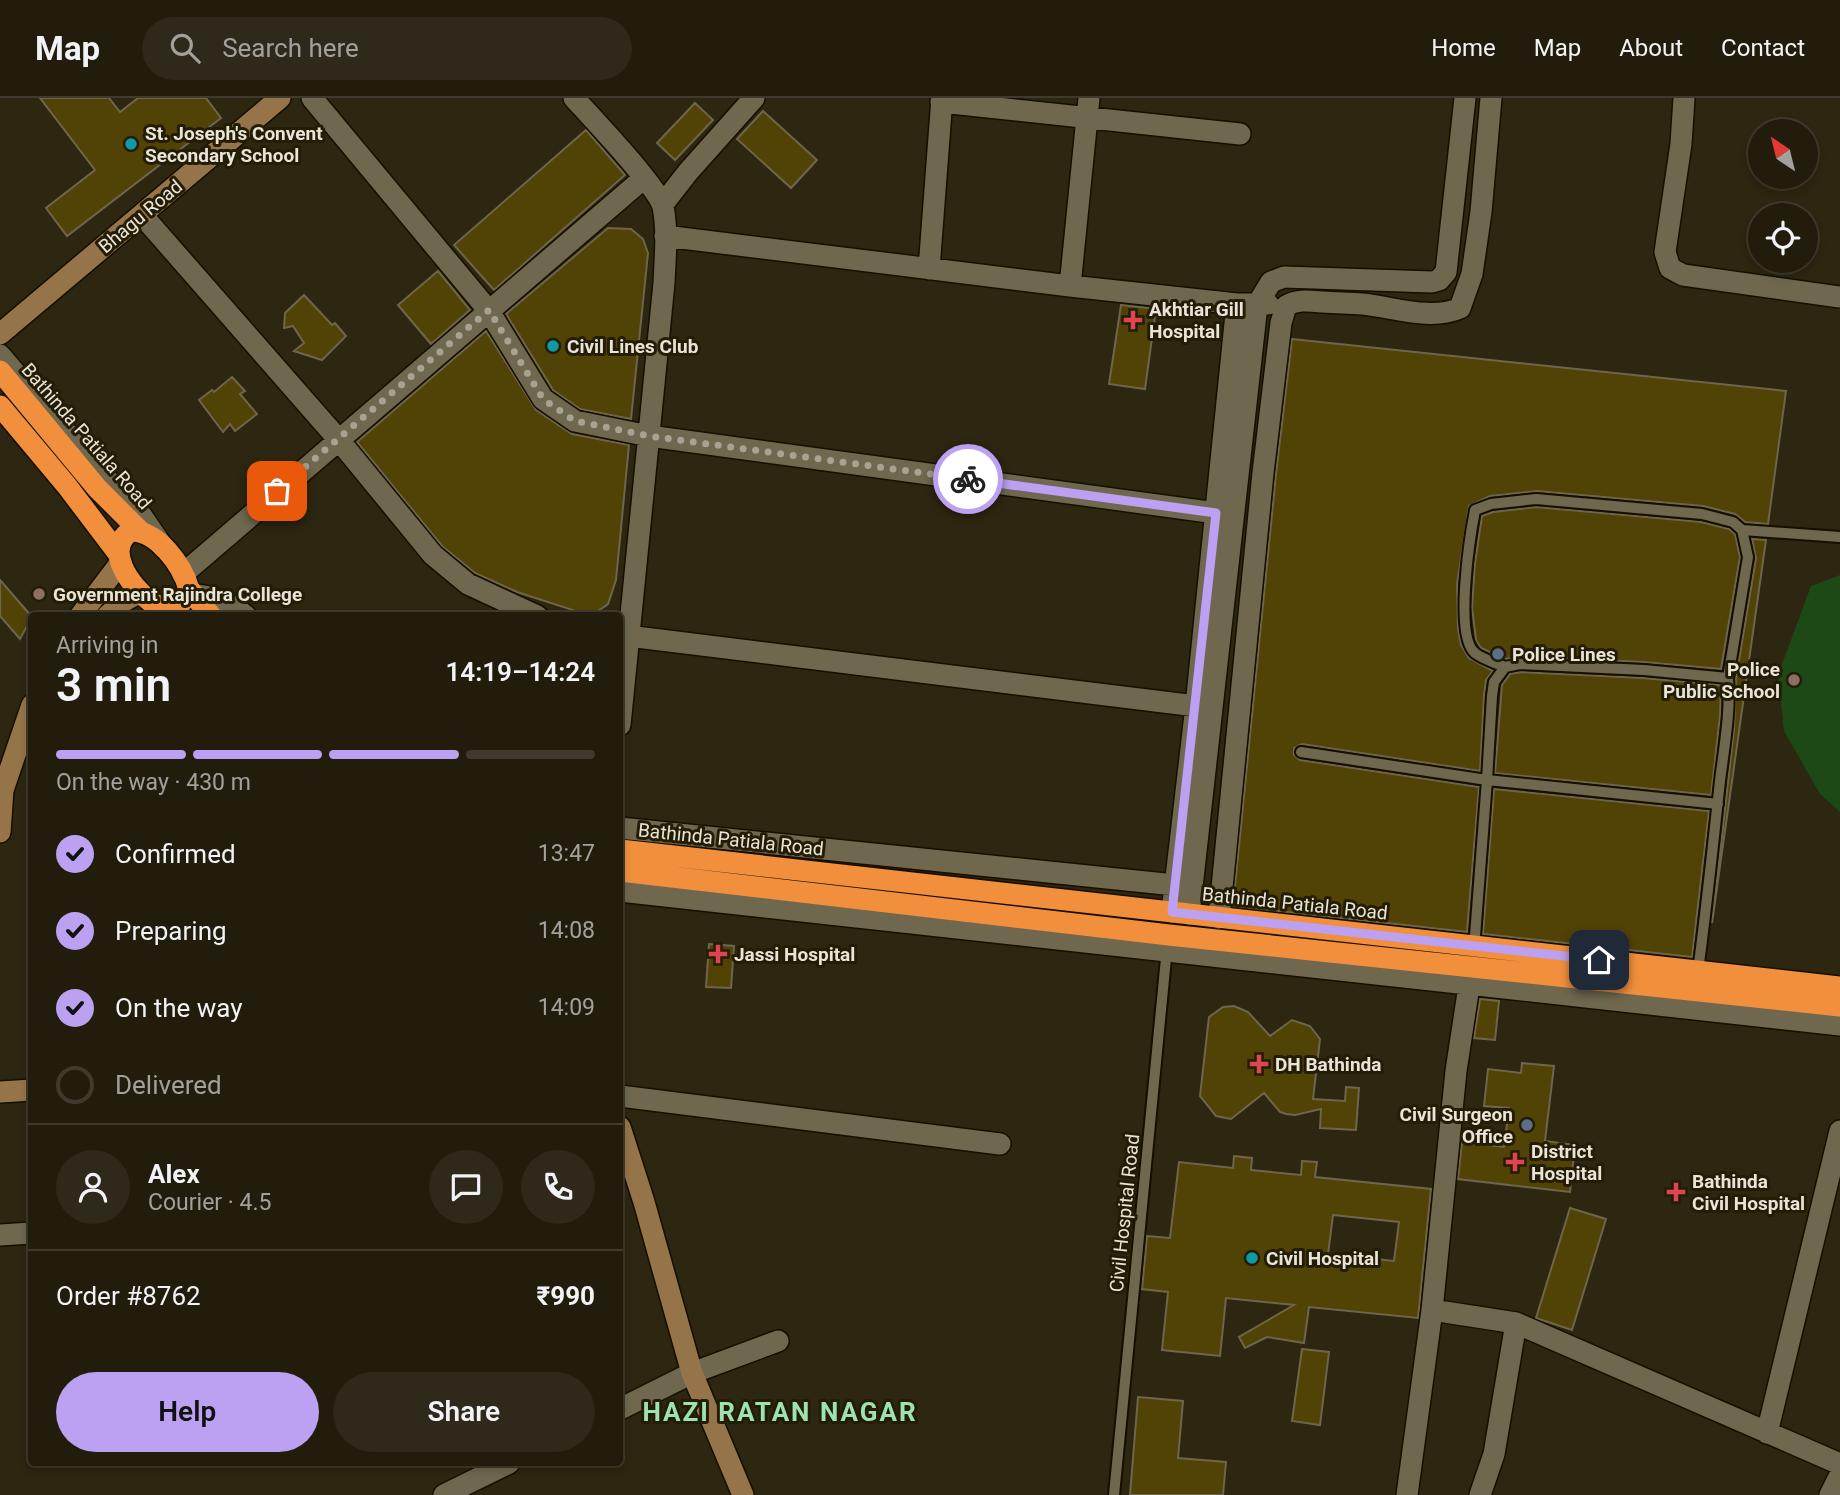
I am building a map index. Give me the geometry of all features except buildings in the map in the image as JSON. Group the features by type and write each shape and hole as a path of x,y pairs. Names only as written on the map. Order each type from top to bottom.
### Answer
{"highway":[{"name":"Bathinda Patiala Road","path":"0,371 97,488 140,531 145,532 164,549 189,586"},
{"path":"0,406 67,486 119,557 140,592 150,601 172,612"},
{"path":"119,557 122,536 131,531 140,531"},
{"path":"177,612 189,586 208,612"},
{"name":"Bathinda Patiala Road","path":"623,850 1219,918 1472,966 1698,971 1813,994 1840,987"},
{"path":"623,871 1168,943 1813,994 1840,1006"}],"street":[{"name":"Bhagu Road","path":"0,334 280,98"},
{"path":"312,98 489,310 543,399 575,421 649,436 1216,513"},
{"path":"574,98 644,178 663,204 664,283 623,672"},
{"path":"663,204 754,98"},
{"path":"1184,885 1196,706 1216,513 1247,305 1271,282 1284,278 1432,282 1439,279 1446,272 1465,98"},
{"path":"665,236 1247,305 1286,306 1304,301 1449,313 1460,308 1472,274 1481,212 1491,98"},
{"path":"1684,98 1681,144 1665,252 1670,268 1683,275 1840,297"},
{"path":"929,269 942,100 1088,108 1240,134"},
{"path":"1070,286 1088,108"},
{"path":"241,612 229,603 189,586 338,439 644,178"},
{"path":"142,215 338,439 433,555 468,584 528,612"},
{"path":"1181,913 1247,305"},
{"path":"1219,918 1263,472 1281,323 1286,306"},
{"path":"0,355 102,474 141,515 164,549"},
{"path":"83,612 119,557"},
{"path":"112,612 140,592"},
{"path":"625,636 1196,706"},
{"path":"0,832 1,789 28,716"},
{"path":"623,828 1222,889"},
{"path":"623,891 1168,943"},
{"path":"1407,1495 1432,1310 1456,1071 1472,966 1840,1025"},
{"path":"0,1093 28,1090"},
{"path":"623,1096 1000,1144"},
{"path":"1766,1433 1840,1131"},
{"path":"623,1146 692,1373 743,1495"},
{"path":"0,1235 28,1233"},
{"path":"1432,1310 1516,1323 1840,1464"},
{"path":"1480,1495 1494,1454 1516,1323"},
{"path":"623,1408 692,1373 778,1341"},
{"path":"444,1495 503,1466"},
{"path":"1830,1495 1840,1475"}],"lane":[{"path":"1698,971 1726,728 1728,678 1748,557 1742,530 1733,522 1702,514 1536,499 1491,504 1475,510 1465,594 1465,636 1474,653 1505,667 1520,664 1644,670 1728,678"},
{"path":"1742,530 1840,537"},
{"path":"1472,966 1494,682 1505,667"},
{"path":"1301,752 1487,780 1718,804"},
{"name":"Civil Hospital Road","path":"1114,1495 1168,943"}],"green space":[{"path":"1840,575 1840,812 1820,794 1784,731 1778,675 1811,586"}],"way so far":[{"path":"277,491 489,310 543,399 575,421 649,436 968,479"}],"place":[{"name":"St. Joseph's Convent Secondary School","path":"131,144"},
{"name":"Akhtiar Gill Hospital","path":"1133,320"},
{"name":"Civil Lines Club","path":"553,346"},
{"name":"Government Rajindra College","path":"39,594"},
{"name":"Police Lines","path":"1498,654"},
{"name":"Police Public School","path":"1794,680"},
{"name":"Jassi Hospital","path":"718,954"},
{"name":"DH Bathinda","path":"1259,1064"},
{"name":"Civil Surgeon Office","path":"1527,1125"},
{"name":"District Hospital","path":"1515,1162"},
{"name":"Bathinda Civil Hospital","path":"1676,1192"},
{"name":"Civil Hospital","path":"1252,1258"}],"district":[{"name":"HAZI RATAN NAGAR","path":"780,1412"}],"route":[{"path":"968,479 1216,513 1172,912 1599,960"}]}
